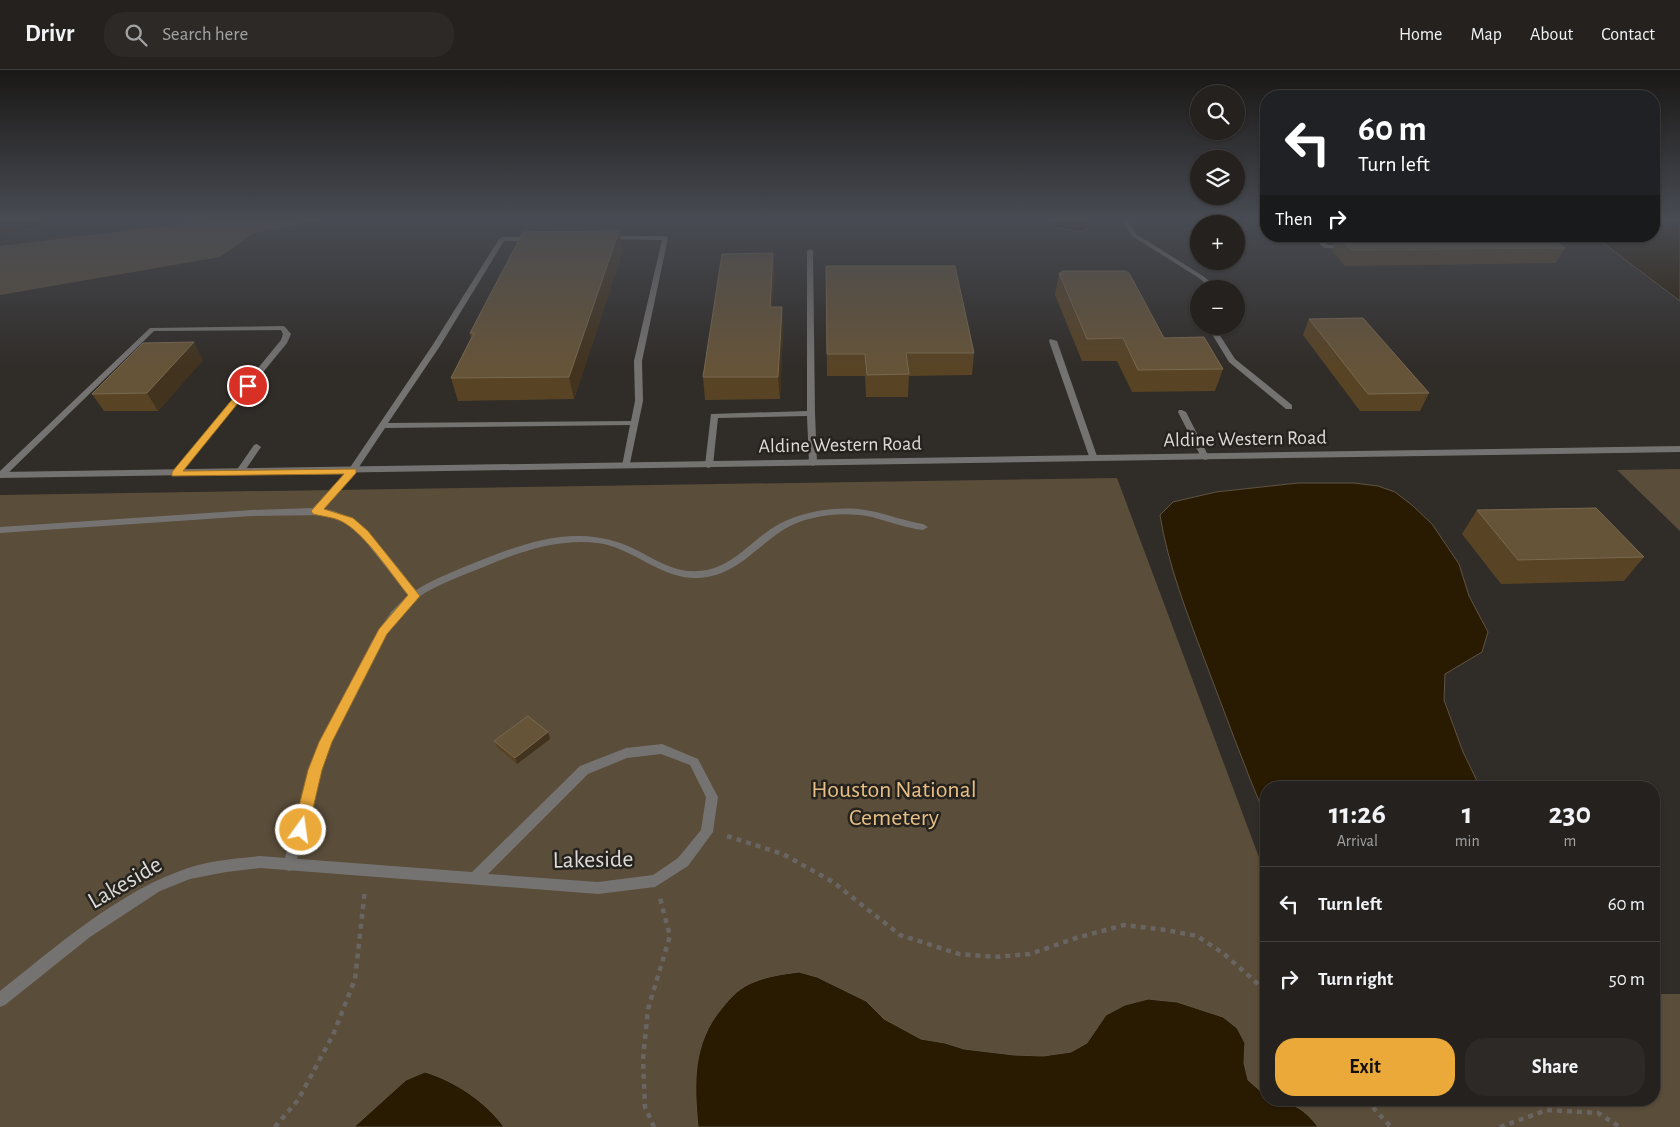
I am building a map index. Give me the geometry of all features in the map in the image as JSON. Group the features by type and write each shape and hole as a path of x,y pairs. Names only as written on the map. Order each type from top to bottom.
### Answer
{"street":[{"path":"316,511 352,471 436,346 483,269"},
{"path":"626,466 638,401 638,361 658,269"},
{"path":"810,269 813,463"},
{"path":"1189,269 1205,280"},
{"path":"0,475 152,329 283,328 287,334 284,341 175,474"},
{"path":"1216,335 1232,360 1289,407"},
{"path":"1053,341 1094,459"},
{"path":"1182,412 1204,457"},
{"path":"709,465 714,416 811,414"},
{"path":"381,426 634,423"},
{"path":"239,473 257,447"},
{"name":"Aldine Western Road","path":"0,475 175,474 1680,449"},
{"path":"0,530 252,513 329,512 349,521 364,534 414,596"},
{"path":"288,865 301,830 315,770 326,742 383,632 414,596 502,555 534,544 558,540 583,539 610,542 664,568 678,573 694,575 709,574 726,568 743,558 778,529 793,521 814,515 853,512 871,514 908,526 924,527"},
{"name":"Lakeside","path":"0,1000 85,932 155,887 190,873 260,862 288,865 474,879 598,888 655,881 684,862 707,832 712,797 694,762 662,749 626,753 584,770 474,879"}],"path":[{"path":"707,832 784,854 833,882 860,906 900,935 959,954 995,957 1030,954 1076,938 1124,925 1196,936 1223,953 1260,986"},
{"path":"275,1127 298,1100 311,1076 333,1035 355,979 367,871"},
{"path":"654,1127 645,1107 643,1059 648,1009 670,936 655,881"},
{"path":"1372,1106 1391,1127"},
{"path":"1500,1127 1547,1110 1598,1114 1620,1127"}],"green space":[{"path":"0,269 149,269 0,295"},
{"path":"1680,469 1680,531 1617,470"},
{"name":"Houston National Cemetery","path":"1117,478 1260,860 1260,1106 1660,1106 1660,994 1680,994 1680,1127 0,1127 0,495"}],"shaded area":[{"path":"1638,269 1680,269 1680,301"},
{"path":"1298,483 1354,483 1378,486 1395,492 1432,524 1459,564 1469,596 1488,632 1482,652 1445,674 1444,700 1463,752 1477,781 1260,781 1260,803 1185,607 1173,571 1160,515 1173,502 1216,492"},
{"path":"799,972 817,977 866,1001 884,1019 921,1039 945,1043 964,1049 1014,1055 1043,1056 1071,1052 1087,1043 1106,1015 1125,1005 1148,999 1177,1002 1223,1017 1237,1028 1245,1043 1244,1063 1248,1080 1260,1091 1260,1106 1294,1106 1308,1115 1318,1127 698,1127 697,1064 705,1036 712,1022 729,1000 744,987 765,978"},
{"path":"425,1072 447,1081 469,1094 488,1109 504,1127 354,1127 406,1080"}],"building":[{"path":"503,269 606,269 569,377 451,378 474,333 470,333"},
{"path":"720,269 772,269 770,307 782,307 778,377 703,377"},
{"path":"826,269 956,269 974,353 906,353 909,374 867,375 865,354 827,354"},
{"path":"1062,271 1125,271 1129,273 1164,338 1204,337 1223,369 1138,370 1123,338 1087,339 1059,273 1062,273"},
{"path":"1363,318 1429,393 1368,394 1309,319"},
{"path":"194,342 147,393 92,394 143,343"},
{"path":"1596,508 1644,557 1518,560 1477,510"},
{"path":"528,716 548,732 515,758 494,741"}],"route":[{"path":"248,386 175,474 352,471 316,511 329,512 349,521 364,534 414,596 395,615 383,632 326,742 315,770 301,830"}]}
